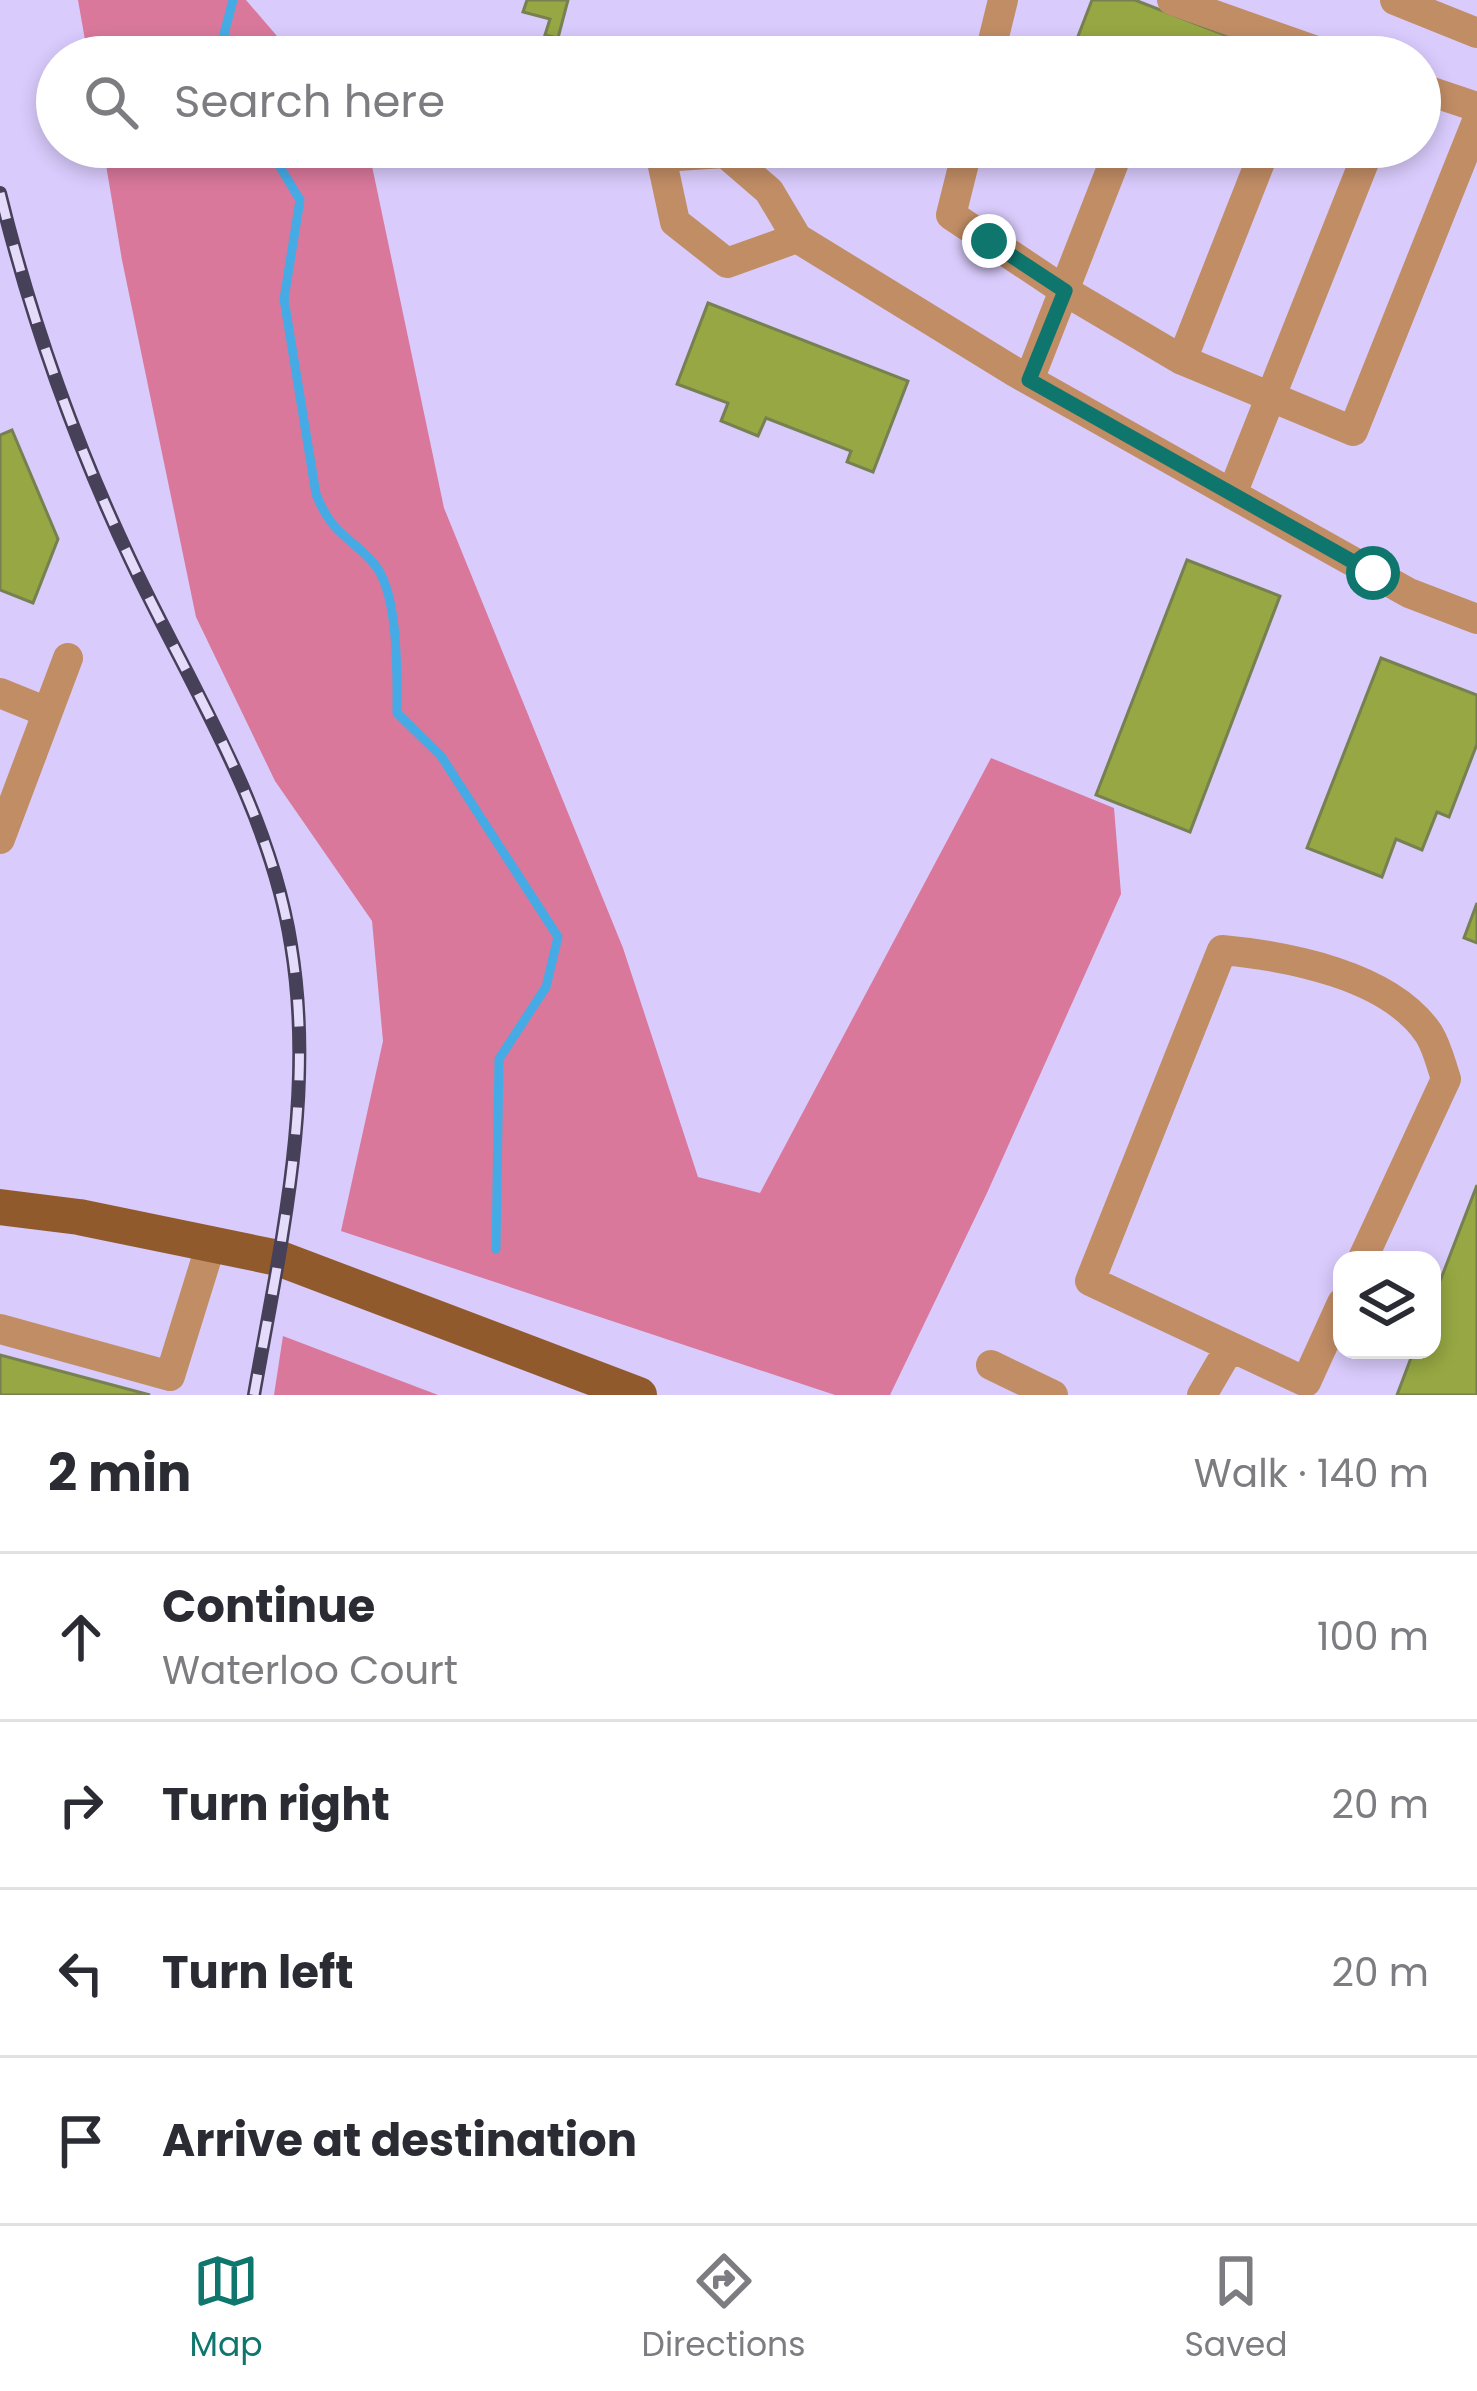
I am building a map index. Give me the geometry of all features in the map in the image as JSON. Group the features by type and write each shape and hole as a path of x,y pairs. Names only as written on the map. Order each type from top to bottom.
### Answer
{"main road":[{"path":"0,1207 79,1216 278,1258 639,1395"}],"street":[{"path":"994,36 1003,0"},
{"path":"1172,0 1266,36"},
{"path":"1395,0 1477,33"},
{"path":"1441,95 1477,107"},
{"path":"963,168 951,215 1065,291 1182,360 1353,431 1477,121"},
{"path":"663,168 675,222 727,262 797,238"},
{"path":"743,168 769,190 797,238 1029,380 1232,494 1409,593 1477,619"},
{"path":"1029,380 1112,168"},
{"path":"1182,360 1258,168"},
{"path":"1232,494 1362,168"},
{"path":"0,839 68,658"},
{"path":"0,694 47,712"},
{"path":"1333,1323 1306,1382 1090,1281 1222,950 1280,956 1340,974 1407,1008 1431,1037 1446,1079 1366,1251"},
{"path":"1446,1079 1477,1090"},
{"path":"0,1329 170,1376 211,1244"},
{"path":"1202,1395 1230,1346"},
{"path":"991,1365 1053,1395"}],"shaded area":[{"path":"78,0 246,0 277,36 84,36"},
{"path":"107,168 372,168 444,508 623,948 698,1177 760,1193 991,758 1114,808 1121,894 890,1395 835,1395 341,1231 383,1041 372,921 275,781 196,617"},
{"path":"283,1336 438,1395 274,1395"}],"building":[{"path":"527,0 568,0 559,36 545,35 550,19 523,12"},
{"path":"1092,0 1135,0 1228,36 1078,36"},
{"path":"708,303 908,381 873,472 847,462 851,451 766,418 758,436 721,421 728,403 677,384"},
{"path":"12,430 58,539 33,603 0,590 0,435"},
{"path":"1187,560 1280,596 1190,832 1096,795"},
{"path":"1381,658 1477,695 1477,744 1449,817 1437,812 1422,850 1396,839 1382,877 1307,848"},
{"path":"1477,903 1477,943 1464,938"},
{"path":"1477,1185 1477,1395 1397,1395 1411,1359 1441,1359 1441,1279"},
{"path":"0,1355 150,1395 0,1395"}],"waterway":[{"path":"225,36 233,0"},
{"path":"281,168 300,200 284,299 316,494 336,527 383,578 395,636 397,713 441,756 558,937 546,987 499,1059 496,1249"}],"railway":[{"path":"0,193 40,334 91,472 246,796 265,844 291,945 298,1002 297,1114 284,1227 254,1395"}],"route":[{"path":"989,241 1065,291 1029,380 1373,573"}]}
